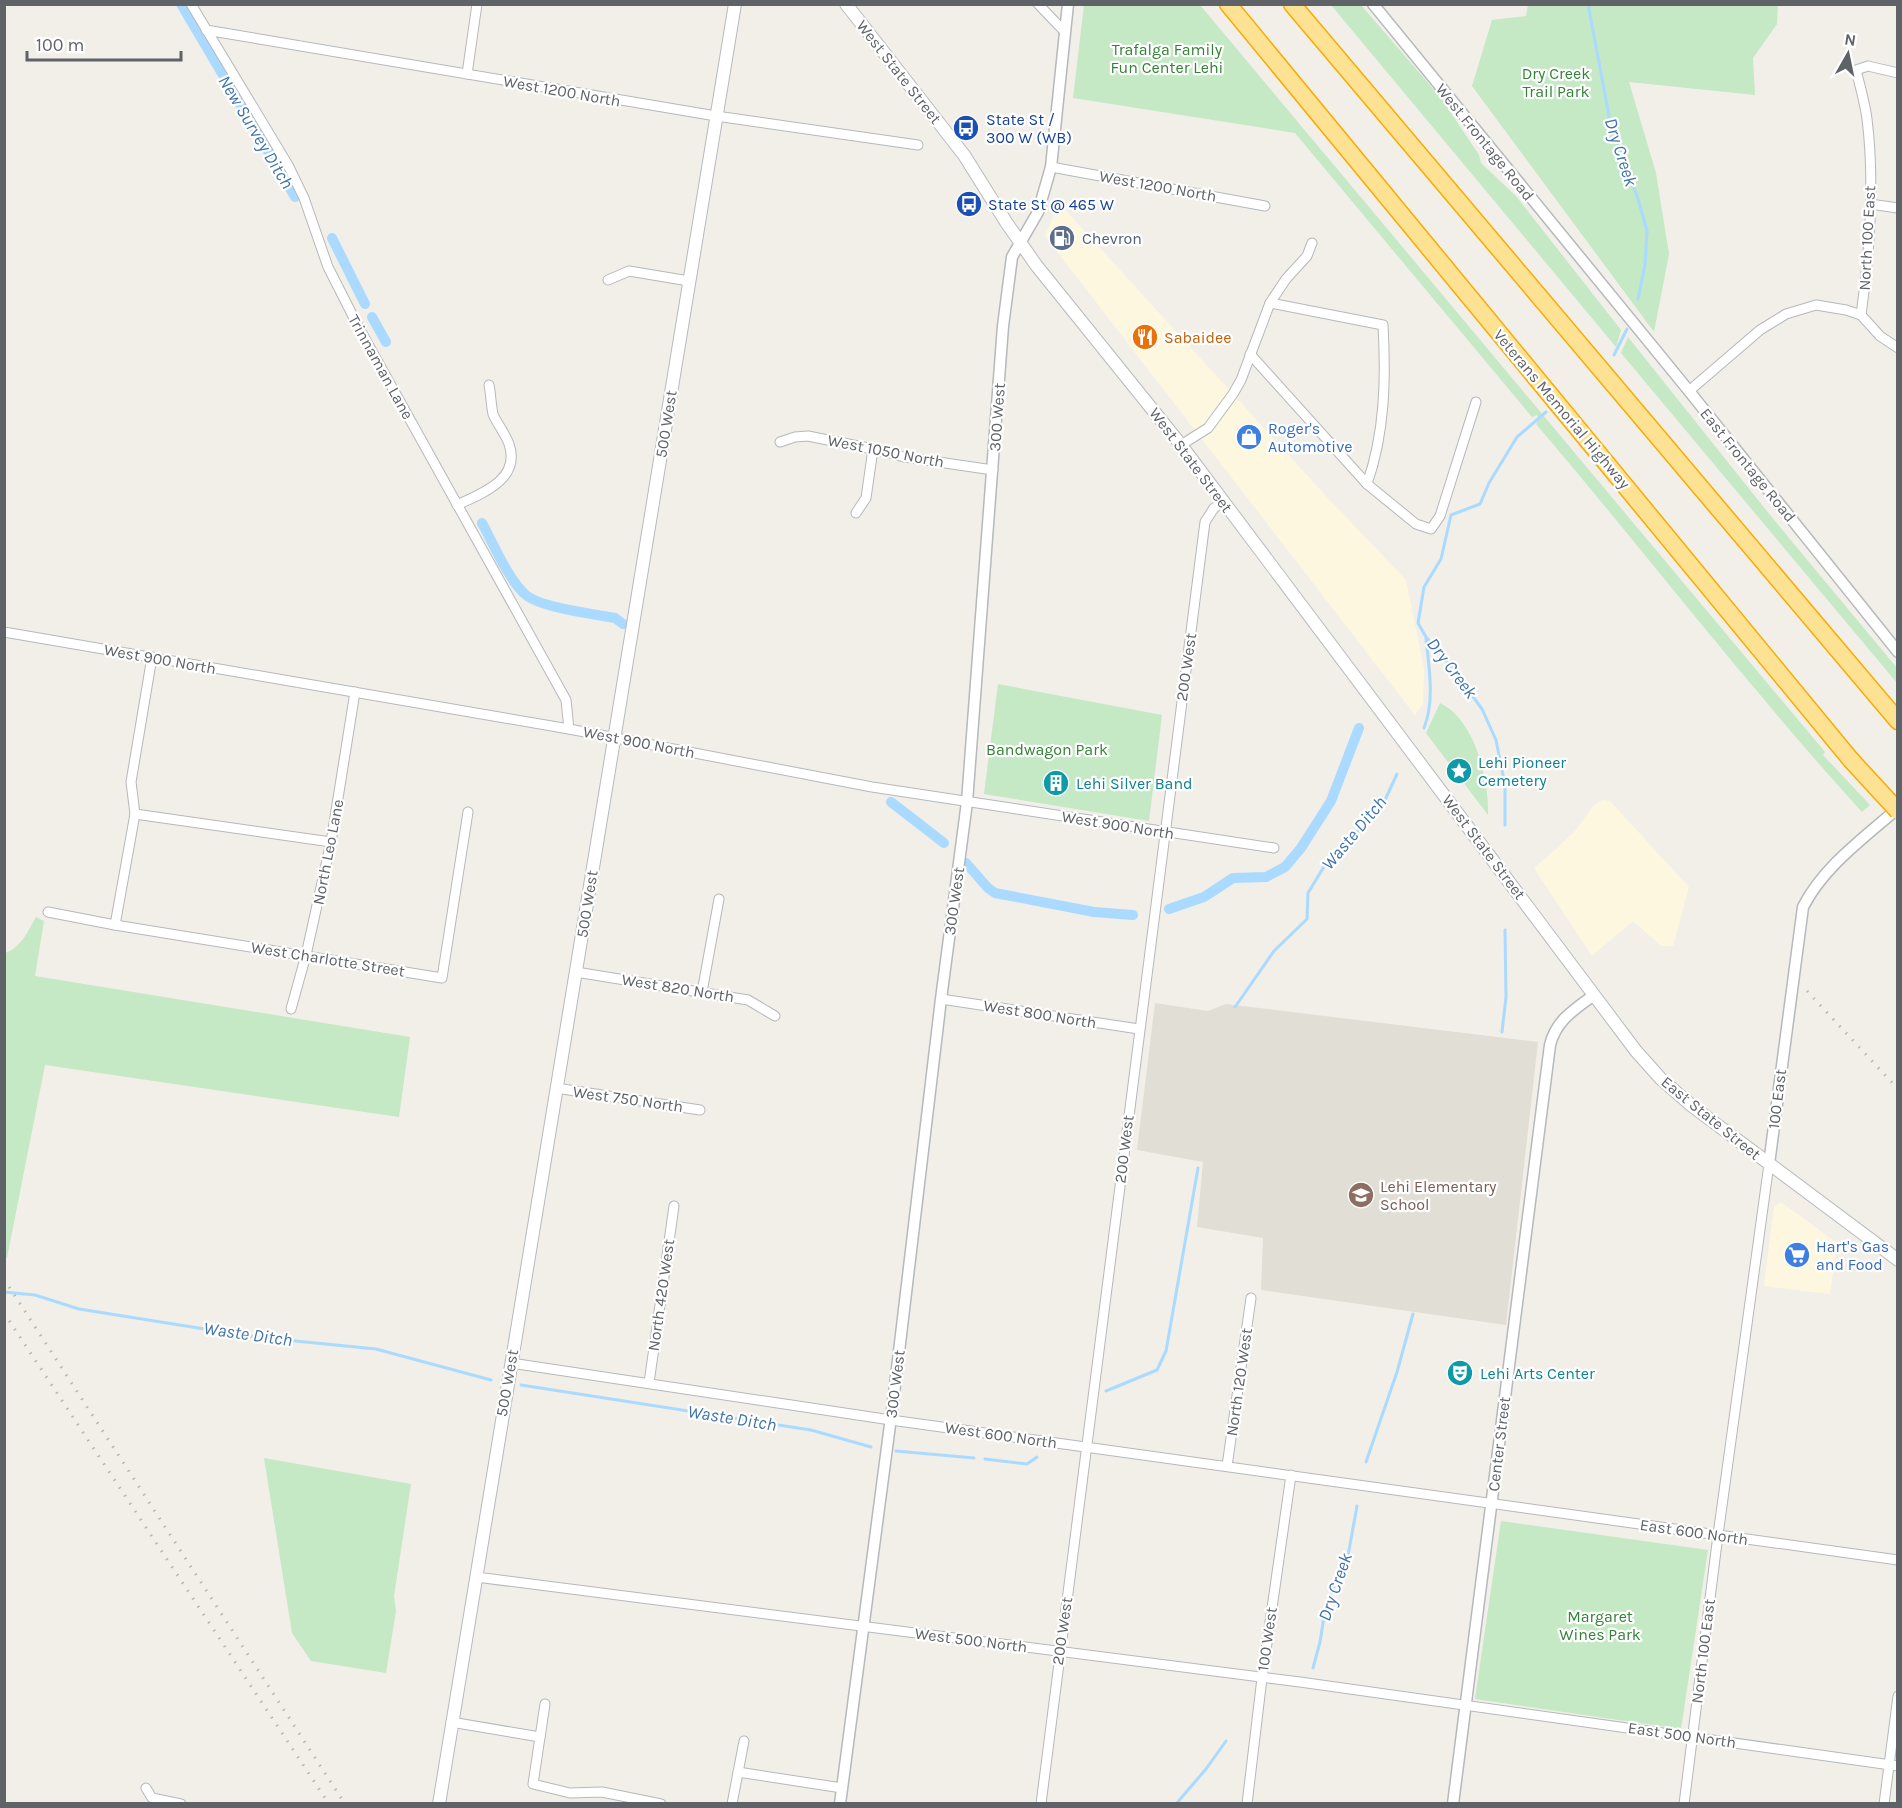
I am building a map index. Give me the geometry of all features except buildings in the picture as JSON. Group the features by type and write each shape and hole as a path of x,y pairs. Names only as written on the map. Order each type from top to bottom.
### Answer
{"highway":[{"name":"Veterans Memorial Highway","path":"1228,4 1851,760 1898,810"},
{"path":"1292,4 1893,715"}],"main road":[{"name":"500 West","path":"439,1803 735,4"},
{"name":"West State Street","path":"846,4 964,155 1021,243 1181,445 1535,916"},
{"name":"East State Street","path":"1535,916 1636,1051 1661,1079 1692,1106 1898,1260"}],"street":[{"name":"Trinnaman Lane","path":"191,4 288,165 304,198 328,267 359,328 566,700 569,729"},
{"path":"467,74 477,4"},
{"path":"1038,4 1064,31"},
{"name":"300 West","path":"840,1803 891,1420 967,801 1003,326 1012,257 1038,212 1051,167 1068,4"},
{"name":"West Frontage Road","path":"1373,4 1598,279"},
{"name":"West 1200 North","path":"206,30 716,116 918,145"},
{"name":"North 100 East","path":"1689,392 1760,330 1786,314 1816,305 1861,315 1869,261 1871,160 1867,117 1856,69 1868,66 1898,73"},
{"name":"West 1200 North","path":"1051,167 1265,206"},
{"path":"1870,204 1898,208"},
{"path":"1181,445 1208,428 1233,394 1241,380 1270,303 1286,279 1307,256 1312,243"},
{"path":"608,280 629,271 689,281"},
{"name":"East Frontage Road","path":"1598,279 1898,652"},
{"path":"1270,303 1383,325 1385,385 1376,458 1367,484"},
{"path":"1861,315 1880,336 1898,348"},
{"path":"1250,354 1367,484 1416,524 1431,529 1440,516 1476,402"},
{"path":"457,505 487,490 502,479 509,470 512,454 494,414 489,386"},
{"name":"West 1050 North","path":"780,442 808,436 873,448 904,457 993,470"},
{"path":"856,513 866,498 870,486 873,448"},
{"name":"200 West","path":"1041,1803 1205,522 1214,508 1223,502"},
{"name":"West 900 North","path":"4,632 569,729 839,781 1274,848"},
{"path":"115,925 135,814 131,782 152,657"},
{"name":"North Leo Lane","path":"291,1009 306,955 331,842 355,692"},
{"name":"100 East","path":"1718,1535 1803,907 1813,887 1837,862 1898,810"},
{"name":"West Charlotte Street","path":"48,912 442,978 468,812"},
{"path":"135,814 331,842"},
{"path":"702,992 719,899"},
{"name":"West 820 North","path":"576,972 748,1000 776,1016"},
{"name":"Center Street","path":"1453,1803 1550,1045 1552,1034 1559,1023 1594,995"},
{"name":"West 800 North","path":"941,999 1139,1029"},
{"name":"West 750 North","path":"556,1088 700,1110"},
{"name":"North 420 West","path":"649,1383 674,1206"},
{"name":"North 120 West","path":"1227,1466 1251,1298"},
{"name":"West 600 North","path":"511,1362 891,1420 1491,1504"},
{"name":"100 West","path":"1247,1803 1291,1475"},
{"name":"East 600 North","path":"1491,1504 1898,1560"},
{"name":"North 100 East","path":"1684,1803 1718,1535"},
{"name":"West 500 North","path":"476,1577 1466,1705"},
{"path":"1884,1803 1893,1765 1898,1696"},
{"path":"545,1704 533,1784 570,1793 602,1792 661,1803"},
{"name":"East 500 North","path":"1466,1705 1893,1765"},
{"path":"451,1722 540,1737"},
{"path":"732,1803 744,1741"},
{"path":"738,1772 842,1788"},
{"path":"146,1788 152,1798 181,1803"}],"shaded area":[{"path":"1059,203 1324,494 1406,580 1424,669 1423,704 1415,715 1045,236"},
{"path":"1602,800 1610,801 1689,887 1673,946 1661,946 1633,921 1592,956 1534,868 1575,831 1593,806"},
{"name":"Lehi Elementary School","path":"1155,1003 1208,1011 1226,1004 1538,1042 1506,1325 1261,1290 1263,1238 1197,1227 1203,1162 1137,1150"},
{"path":"1781,1202 1837,1243 1830,1294 1764,1286 1774,1207"}],"green space":[{"name":"Trafalga Family Fun Center Lehi","path":"1084,5 1200,5 1825,752 1823,755 1870,805 1862,812 1778,717 1536,424 1539,419 1537,415 1532,417 1295,133 1073,98"},
{"path":"1331,5 1361,5 1441,98 1479,155 1481,163 1516,196 1621,330 1616,347"},
{"name":"Dry Creek Trail Park","path":"1528,5 1778,5 1777,24 1753,58 1755,95 1629,82 1656,173 1669,254 1654,332 1472,86 1492,20 1526,16"},
{"path":"1628,337 1770,515 1897,668 1897,683 1621,353"},
{"name":"Bandwagon Park","path":"998,684 1162,715 1149,821 984,794"},
{"path":"1440,703 1452,711 1463,723 1476,747 1484,775 1488,815 1426,733"},
{"path":"36,917 44,921 35,976 410,1037 399,1117 45,1065 7,1258 4,1254 5,953 20,943"},
{"path":"264,1458 411,1484 394,1596 396,1611 386,1673 311,1661 292,1633"},
{"name":"Margaret Wines Park","path":"1501,1521 1708,1550 1681,1729 1475,1699"}],"waterway":[{"name":"New Survey Ditch","path":"181,4 295,197"},
{"name":"Dry Creek","path":"1588,4 1610,121 1647,231 1645,265 1638,299"},
{"name":"New Survey Ditch","path":"332,238 365,304"},
{"name":"New Survey Ditch","path":"372,317 386,342"},
{"name":"Dry Creek","path":"1614,355 1627,329"},
{"name":"Dry Creek","path":"1505,825 1505,785 1496,740 1482,709 1426,637 1418,623 1424,587 1441,559 1451,515 1480,504 1489,483 1517,437 1546,412"},
{"name":"New Survey Ditch","path":"482,523 508,571 526,595 544,604 615,618 623,624"},
{"name":"Waste Ditch","path":"1424,728 1430,695 1426,639"},
{"name":"New Survey Ditch","path":"1169,909 1204,897 1233,878 1266,877 1285,867 1301,848 1331,801 1359,728"},
{"name":"Waste Ditch","path":"1235,1007 1274,951 1307,919 1308,893 1328,860 1359,830 1385,800 1397,774"},
{"name":"New Survey Ditch","path":"891,802 944,843"},
{"name":"New Survey Ditch","path":"966,863 995,893 1094,912 1133,915"},
{"name":"Dry Creek","path":"1502,1032 1506,997 1505,930"},
{"name":"Waste Ditch","path":"1106,1391 1157,1370 1166,1351 1198,1168"},
{"name":"Waste Ditch","path":"4,1292 35,1295 79,1309 255,1337 376,1349 491,1380"},
{"name":"Dry Creek","path":"1366,1462 1397,1372 1413,1314"},
{"name":"Waste Ditch","path":"521,1385 811,1430 871,1447"},
{"name":"Waste Ditch","path":"896,1451 974,1458"},
{"name":"Waste Ditch","path":"985,1459 1027,1464 1037,1457"},
{"name":"Dry Creek","path":"1313,1668 1326,1604 1347,1561 1357,1506"},
{"name":"Dry Creek","path":"1176,1804 1226,1741"}],"railway":[{"path":"1807,991 1898,1089"},
{"path":"4,1279 345,1804"},
{"path":"4,1313 329,1804"}],"place":[{"name":"State St / 300 W (WB)","path":"966,128"},
{"name":"State St @ 465 W","path":"969,204"},
{"name":"Chevron","path":"1062,238"},
{"name":"Sabaidee","path":"1145,337"},
{"name":"Roger's Automotive","path":"1249,437"},
{"name":"Lehi Pioneer Cemetery","path":"1459,771"},
{"name":"Lehi Silver Band","path":"1056,783"},
{"name":"Lehi Elementary School","path":"1361,1195"},
{"name":"Hart's Gas and Food","path":"1797,1255"},
{"name":"Lehi Arts Center","path":"1460,1373"}]}
